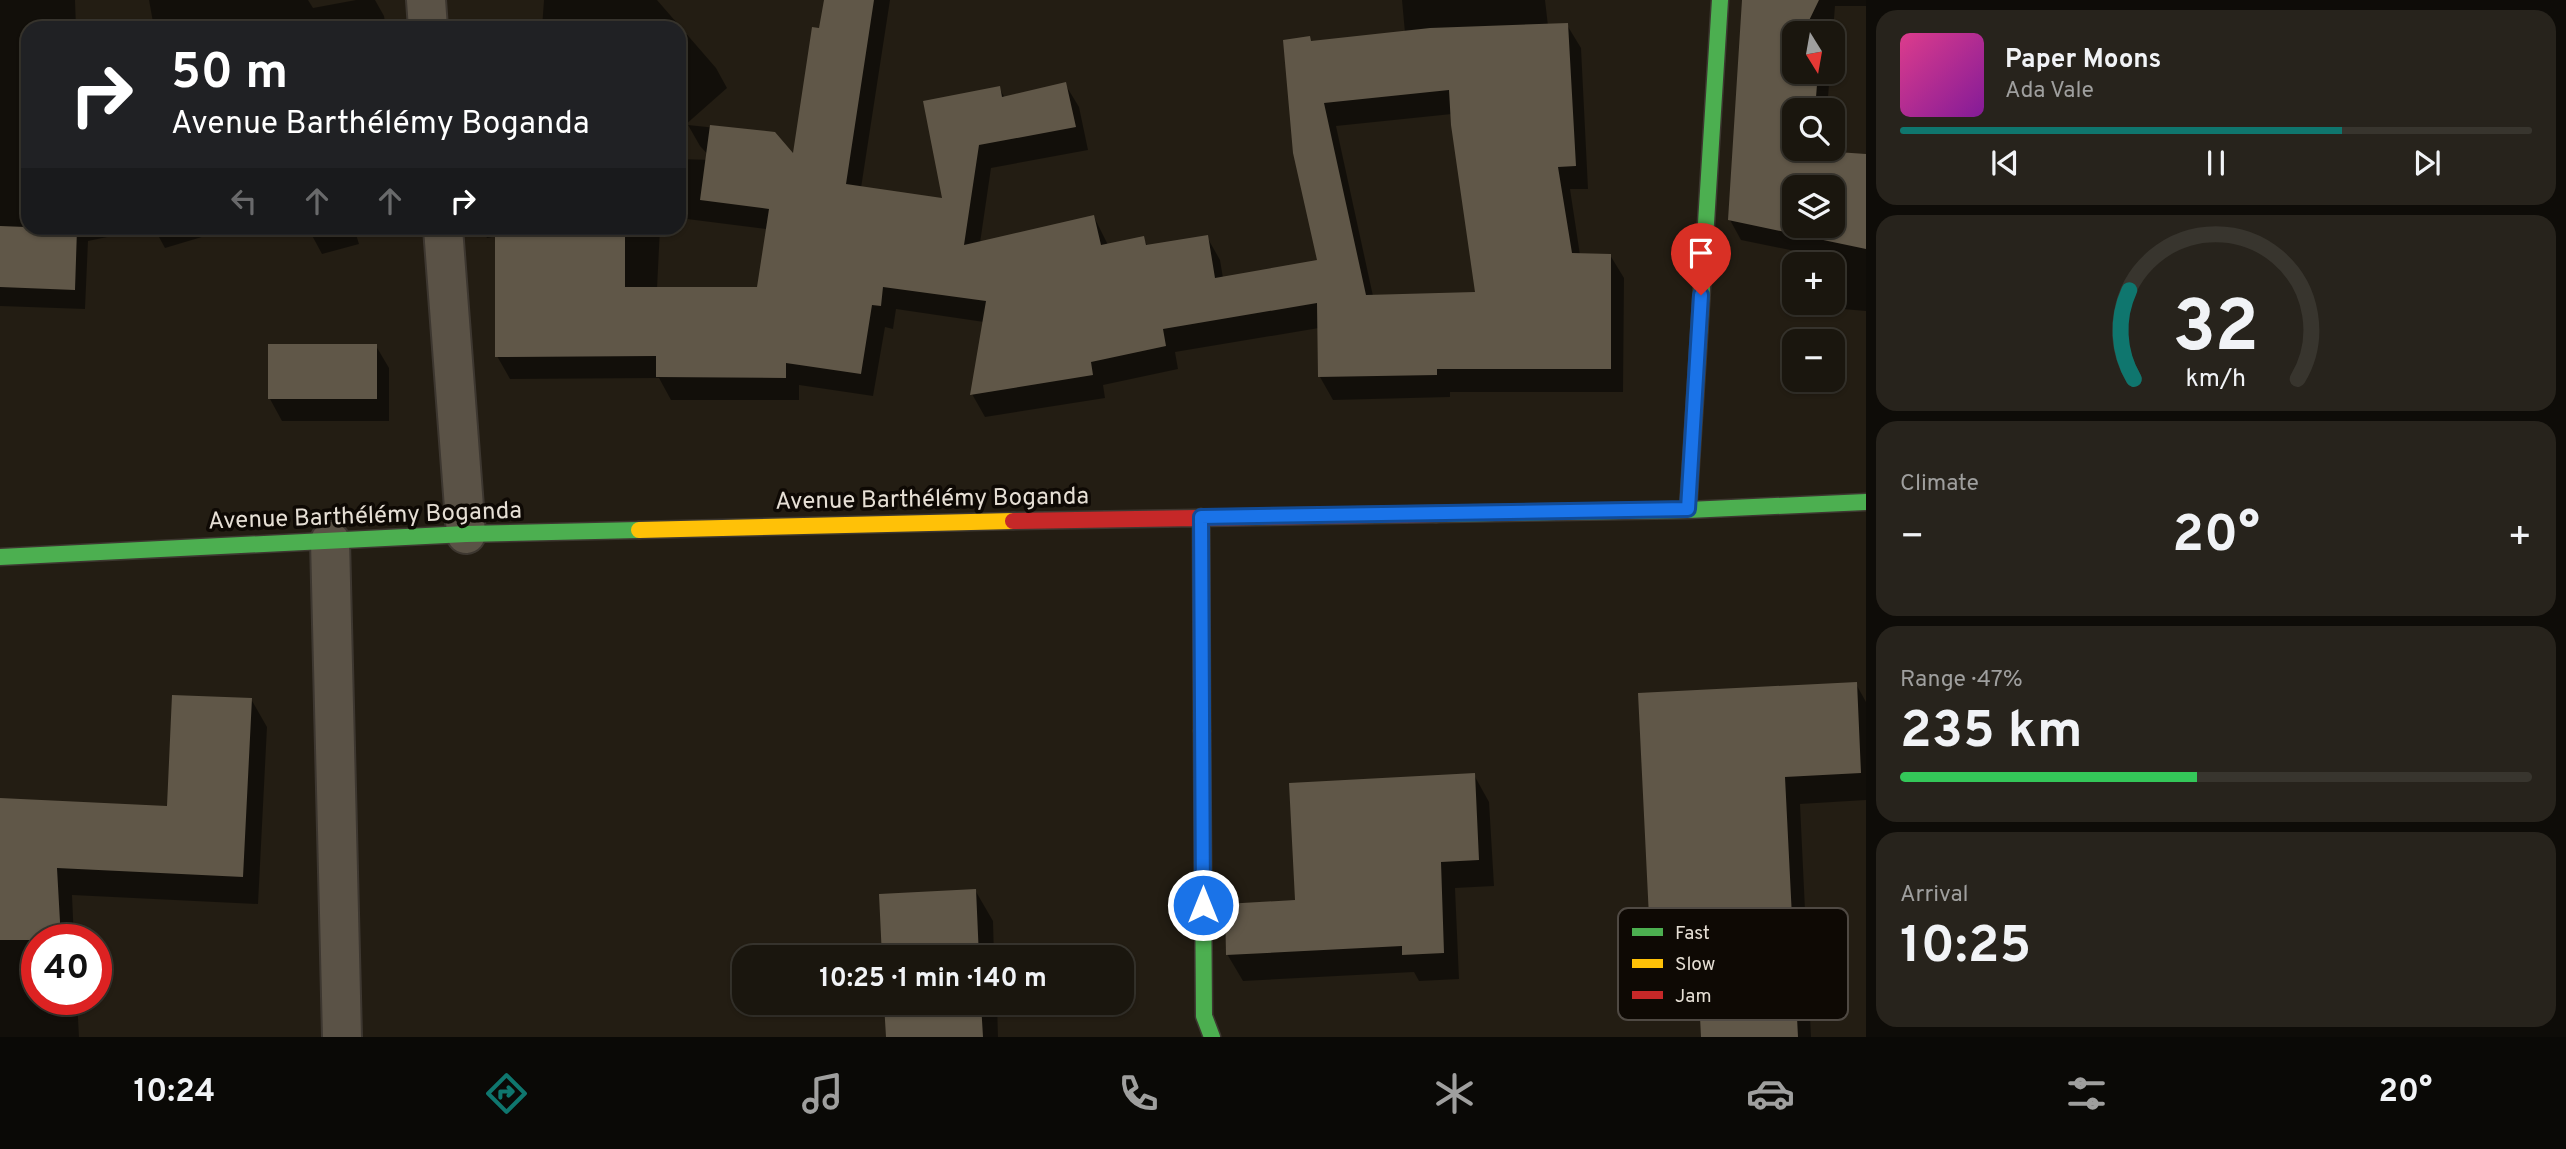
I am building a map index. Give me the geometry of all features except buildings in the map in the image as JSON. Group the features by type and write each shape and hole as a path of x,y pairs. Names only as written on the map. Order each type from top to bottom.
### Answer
{"main road":[{"path":"1688,509 1720,0"},
{"name":"Avenue Barthélémy Boganda","path":"0,556 466,534 1688,509 1866,502"},
{"path":"1201,517 1204,1016 1213,1037"}],"street":[{"path":"426,0 428,21"},
{"path":"444,235 466,534"},
{"path":"330,541 342,1037"}],"traffic: fast":[{"path":"1688,510 1720,0"},
{"path":"1436,514 1688,510 1866,502"},
{"path":"0,557 466,534 639,530"},
{"path":"1202,731 1204,1016 1212,1037"}],"traffic: slow":[{"path":"639,530 1013,521"}],"traffic: jam":[{"path":"1013,521 1436,514"},
{"path":"1201,517 1202,731"}],"route":[{"path":"1203,905 1201,517 1688,509 1701,295"}]}
